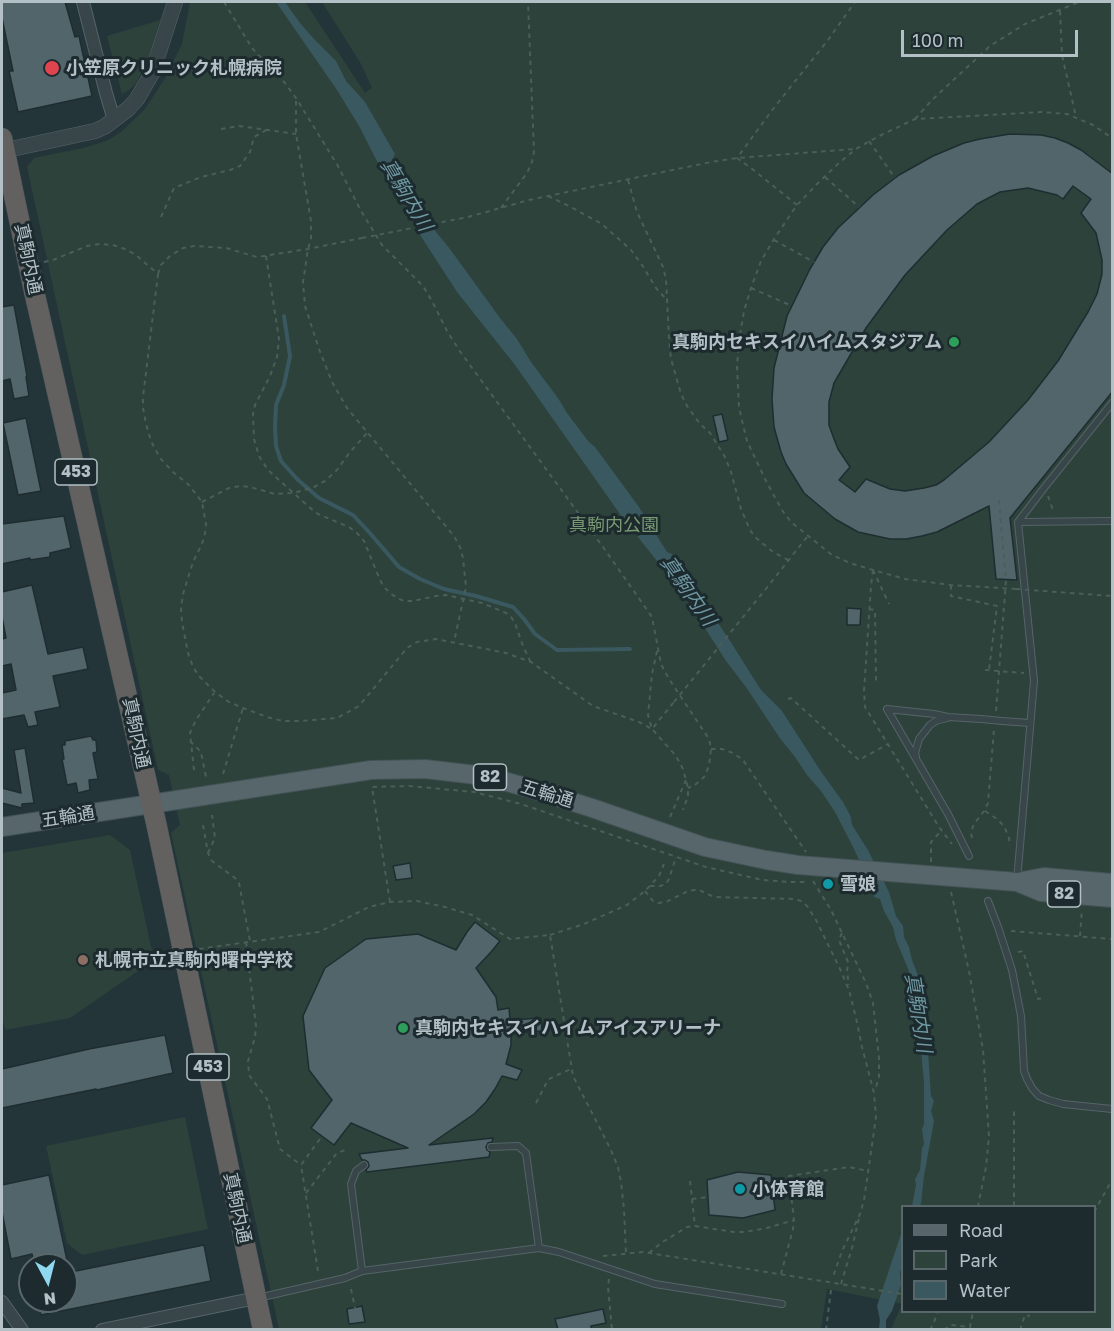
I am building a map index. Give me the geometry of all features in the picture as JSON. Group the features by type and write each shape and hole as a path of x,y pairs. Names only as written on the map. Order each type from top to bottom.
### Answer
{"highway":[{"name":"真駒内通","path":"2,146 152,804 263,1329"}],"main road":[{"name":"五輪通","path":"2,827 371,770 425,769 485,776 529,788 705,847 766,860 817,876 930,866 1017,882 1041,892 1113,898"},
{"name":"五輪通","path":"1017,882 1044,877 1113,883"}],"street":[{"path":"83,2 114,120"},
{"path":"2,146 84,134 95,131 114,120 137,99 152,73 175,2"},
{"path":"102,1329 256,1298"},
{"path":"2,1302 21,1329"}],"lane":[{"path":"1017,882 1033,694 1033,672 1018,522 1113,403"},
{"path":"1018,522 1113,521"},
{"path":"969,856 948,814 887,709 948,717 1030,723"},
{"path":"916,761 915,753 919,739 930,725 948,717"},
{"path":"988,901 1012,970 1021,1016 1027,1079 1039,1096 1049,1100 1063,1104 1113,1109"},
{"path":"491,1147 518,1146 526,1153 539,1248"},
{"path":"362,1271 351,1184 356,1171 364,1165"},
{"path":"256,1298 345,1278 362,1271 539,1248 559,1252 655,1284 782,1304"}],"path":[{"path":"224,2 252,48 279,75 296,98 338,166 361,211 382,245 423,286 459,350 652,616 661,664 709,739 711,749 709,766 704,777 688,789"},
{"path":"501,208 527,173 534,152 528,2"},
{"path":"737,158 855,2"},
{"path":"915,119 990,46 1024,24 1078,2"},
{"path":"1060,10 1062,56 1076,117"},
{"path":"296,98 296,134 312,239 308,249 303,282 305,306 336,390 347,408 454,536 460,547 466,587 454,643"},
{"path":"1113,138 1076,117 1041,112 915,119 856,149 797,205 762,261 744,311 739,341 738,386 741,416 747,441 782,510 807,537 832,555 850,563 905,579 951,585 1113,596"},
{"path":"221,129 239,126 296,134"},
{"path":"161,217 174,188 201,177 240,166 250,152 254,137 268,129"},
{"path":"869,141 895,178"},
{"path":"683,810 688,796 686,780 676,756 652,729 639,722 593,706 531,662 506,653 436,639 417,642 407,648 359,706 337,718 301,722 267,717 243,708 215,692 199,676 193,668 188,653 182,622 183,594 205,533 206,524 202,502 189,485 160,458 151,441 143,408 142,397 158,274 161,265 170,256 183,248 194,246 226,248 257,257 266,256 468,217 547,196 711,162 856,149"},
{"path":"737,158 797,205"},
{"path":"825,176 859,207"},
{"path":"628,180 637,212 663,267 666,279 671,359 687,406 710,433 725,457 750,531 773,552 788,560"},
{"path":"547,196 602,224 631,250 656,288 667,300"},
{"path":"774,239 814,262"},
{"path":"44,262 87,246 113,245 136,255 158,274"},
{"path":"266,256 279,349 253,414 254,439 259,456 268,470 318,514 356,532 364,541 384,587 397,598 412,601 446,596 482,603 512,618 531,662"},
{"path":"751,288 792,306"},
{"path":"739,341 757,345"},
{"path":"202,502 229,488 241,486 275,494 302,492 314,487 337,470 367,433"},
{"path":"1047,494 1054,514"},
{"path":"999,500 1006,580 1004,607"},
{"path":"652,729 807,537"},
{"path":"873,570 889,604"},
{"path":"951,585 951,596 997,606 987,670 1026,673"},
{"path":"869,609 875,610 876,682 879,683"},
{"path":"652,729 648,707 658,648"},
{"path":"194,770 190,733 215,692"},
{"path":"788,699 790,698 859,760 888,744"},
{"path":"223,774 243,708"},
{"path":"190,741 201,752 206,777"},
{"path":"711,749 722,749 743,760 806,852"},
{"path":"670,817 686,780"},
{"path":"390,902 372,787 409,786 474,792 521,804 706,867 763,880 789,882 817,876 873,1003 879,1067 879,1077 874,1093"},
{"path":"984,811 1004,826 1010,846"},
{"path":"208,853 215,838 212,815"},
{"path":"203,825 208,853 212,861 239,883 248,941 256,1026 248,1061 249,1075 270,1106 280,1149 301,1165"},
{"path":"930,866 931,842 942,830"},
{"path":"650,886 666,884 676,857"},
{"path":"194,950 319,932 369,907 390,902 417,901 472,915 510,939 550,935 608,915 627,905 650,886 659,876 664,864"},
{"path":"645,891 653,901 658,903 695,890 714,897 795,898 807,906 816,920 849,990"},
{"path":"951,890 969,971 984,1062 989,1136 986,1167 978,1205"},
{"path":"1080,936 1082,911"},
{"path":"1011,931 1113,939"},
{"path":"841,1284 864,1200 876,1117 874,1093 849,990 848,962 839,940 842,933"},
{"path":"550,935 571,1069 580,1092 618,1167 624,1209 626,1254"},
{"path":"1018,952 1023,951 1038,999 1042,998"},
{"path":"536,1103 548,1080 571,1069"},
{"path":"1014,1109 1014,1205"},
{"path":"318,1271 301,1165 322,1136"},
{"path":"305,1194 337,1153 348,1149"},
{"path":"781,1274 794,1220 789,1176 849,1167 868,1171"},
{"path":"1096,1210 1113,1179"},
{"path":"690,1180 695,1226"},
{"path":"692,1199 708,1197"},
{"path":"833,1277 842,1251 860,1214"},
{"path":"649,1253 687,1227 744,1232 794,1220"},
{"path":"598,1257 649,1253 901,1294"},
{"path":"614,1262 616,1255"},
{"path":"610,1275 608,1287 612,1329"},
{"path":"351,1289 355,1308"},
{"path":"826,1329 831,1290"},
{"path":"930,1329 937,1313"},
{"path":"944,1329 951,1325 970,1329 973,1313"},
{"path":"1020,1329 1024,1314 1030,1316"}],"green space":[{"name":"真駒内公園","path":"190,2 305,2 365,93 372,88 361,64 322,2 1112,2 1112,1329 891,1329 901,1306 901,1313 1096,1313 1096,1205 901,1205 901,1304 827,1289 821,1329 279,1329 171,833 180,825 169,775 158,770 27,167 34,158 83,148 106,141 121,132 145,109 165,78 182,44"},
{"path":"160,20 146,64 136,83 122,94 107,36"},
{"path":"110,835 130,850 154,960 70,1018 5,1030 2,1016 2,853"},
{"path":"185,1117 208,1229 82,1255 67,1243 46,1146"}],"water":[{"name":"真駒内川","path":"276,2 285,2 300,23 336,61 346,81 365,102 395,154 393,158 422,215 517,339 567,413 639,507 761,690 782,711 851,817 852,825 868,850 889,892 896,916 903,926 904,937 921,983 918,986 924,1001 931,1096 934,1101 931,1111 934,1121 920,1205 912,1205 915,1179 920,1170 924,1144 922,1129 924,1083 919,1028 909,971 880,899 874,897 873,890 835,812 726,661 683,588 666,566 657,561 622,517 515,365 457,292 422,238 393,183 379,165 337,90"},
{"path":"901,1234 901,1285 892,1311 886,1320 886,1329 879,1329 877,1306"}],"building":[{"path":"2,2 65,2 75,37 79,36 92,96 18,112 9,71 13,71 2,18"},
{"path":"1010,134 1055,138 1081,150 1113,174 1113,391 1010,518 1017,580 996,579 989,506 937,532 922,536 890,539 858,532 835,519 804,493 786,464 774,427 772,399 774,368 787,316 823,247 838,228 873,195 899,175 933,156 980,139","holes":["1073,186 1091,199 1081,213 1096,233 1102,260 1102,274 1097,294 1058,361 1028,400 989,442 936,485 905,491 890,489 866,479 855,492 839,480 850,467 838,449 829,425 829,402 834,383 866,328 905,275 947,230 977,204 1000,192 1028,188 1057,195 1063,199"]},
{"path":"14,305 29,396 14,399 10,379 2,381 2,307"},
{"path":"722,414 728,440 719,442 713,416"},
{"path":"26,418 41,491 18,495 3,423"},
{"path":"64,516 71,548 50,553 50,557 30,560 30,558 2,564 2,524"},
{"path":"32,585 48,654 83,647 88,669 53,676 60,707 35,712 38,725 28,727 24,715 2,719 2,693 16,690 11,664 2,666 2,639 6,638 2,617 2,592"},
{"path":"847,608 861,609 860,625 847,625"},
{"path":"91,736 93,740 96,740 97,752 93,753 98,779 89,780 90,790 78,793 76,783 67,785 62,745 65,745 65,741"},
{"path":"25,748 34,803 22,804 22,808 2,803 2,788 21,793 14,750"},
{"path":"410,863 412,878 396,880 393,866"},
{"path":"475,922 500,941 476,968 496,997 498,1010 509,1008 510,1020 541,1018 542,1031 511,1033 511,1045 506,1064 522,1070 517,1080 502,1076 486,1102 474,1114 429,1145 493,1138 486,1147 490,1152 489,1157 367,1172 368,1162 362,1160 359,1154 408,1148 351,1123 334,1145 311,1128 332,1100 309,1070 303,1016 325,968 366,939 418,934 456,950"},
{"path":"165,1035 173,1073 2,1108 2,1069 89,1049"},
{"name":"小体育館","path":"738,1172 771,1175 775,1210 743,1218 709,1215 707,1180"},
{"path":"49,1175 65,1253 18,1253 18,1257 11,1259 2,1212 2,1185"},
{"path":"204,1245 211,1281 78,1308 78,1271"},
{"path":"362,1306 365,1322 349,1324 347,1309"},
{"path":"603,1309 606,1323 591,1326 591,1329 558,1329 555,1319"}],"waterway":[{"path":"284,316 290,356 284,385 276,405 276,446 281,461 297,479 319,498 353,515 399,567 444,589 513,607 535,634 557,650 630,649"}],"place":[{"name":"小笠原クリニック札幌病院","path":"52,68"},
{"name":"真駒内セキスイハイムスタジアム","path":"954,342"},
{"name":"雪娘","path":"828,884"},
{"name":"札幌市立真駒内曙中学校","path":"83,960"},
{"name":"真駒内セキスイハイムアイスアリーナ","path":"403,1028"},
{"name":"小体育館","path":"740,1189"}]}
